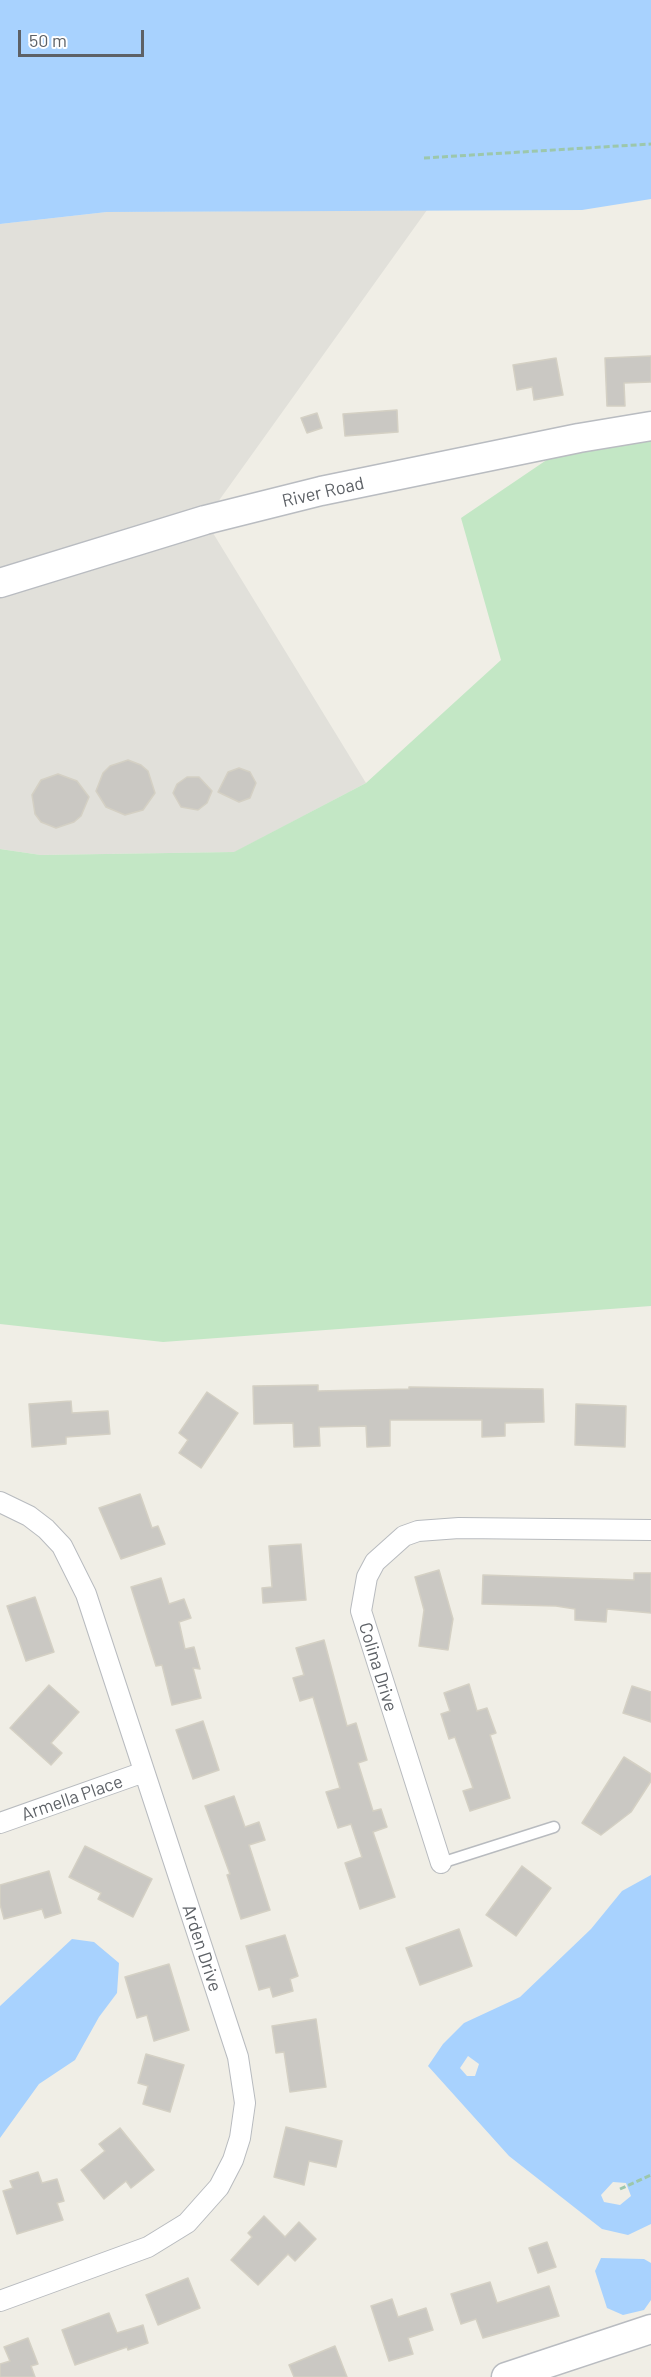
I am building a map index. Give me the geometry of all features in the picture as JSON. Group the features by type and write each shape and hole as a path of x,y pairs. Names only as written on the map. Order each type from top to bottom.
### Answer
{"main road":[{"name":"River Road","path":"0,583 205,520 311,494 579,438 651,426"},
{"path":"506,2377 651,2329"}],"street":[{"name":"Arden Drive","path":"0,1502 29,1516 46,1529 62,1546 86,1594 238,2057 245,2103 240,2138 233,2160 219,2187 202,2209 170,2236 148,2247 0,2301"},
{"name":"Colina Drive","path":"441,1863 361,1611 367,1577 375,1562 404,1536 418,1531 459,1528 651,1530"},
{"name":"Armella Place","path":"0,1823 144,1772"}],"lane":[{"name":"Colina Drive","path":"441,1863 554,1827"}],"path":[{"path":"424,158 651,144"},
{"path":"620,2189 651,2175"}],"shaded area":[{"path":"427,210 205,520 366,783 235,852 41,855 0,849 0,224 107,212"}],"green space":[{"path":"651,426 651,1306 163,1342 0,1324 0,849 41,855 234,852 366,783 501,660 461,518 579,438"}],"water":[{"path":"0,0 651,0 651,199 582,210 107,212 0,224"},
{"path":"651,1875 651,2224 628,2235 602,2229 509,2156 428,2066 443,2044 464,2023 520,1997 591,1929 622,1891","holes":["468,2056 479,2064 475,2076 467,2076 460,2068","613,2182 626,2183 631,2196 620,2205 604,2202 601,2195"]},
{"path":"72,1939 94,1942 119,1963 117,1993 99,2017 75,2060 39,2084 0,2138 0,2006"},
{"path":"601,2258 644,2259 651,2263 651,2300 644,2310 623,2315 607,2308 595,2271"}],"building":[{"path":"651,356 651,382 624,383 625,406 607,406 605,358"},
{"path":"556,358 563,395 534,400 532,387 517,390 513,365"},
{"path":"397,410 398,432 345,436 343,414"},
{"path":"317,413 322,428 307,433 301,418"},
{"path":"128,760 141,765 148,771 155,793 143,810 125,815 106,807 96,791 103,773 110,766"},
{"path":"239,768 250,772 256,783 250,798 239,802 218,792 228,772"},
{"path":"58,774 77,781 89,797 81,816 74,822 56,828 41,822 35,814 32,795 41,780"},
{"path":"187,777 199,777 212,791 207,803 198,810 181,807 173,793 177,784"},
{"path":"318,1385 318,1391 409,1389 409,1387 543,1389 544,1422 505,1423 505,1436 482,1437 482,1420 390,1420 390,1446 367,1447 366,1426 319,1427 320,1446 294,1447 293,1423 254,1424 253,1386"},
{"path":"207,1392 238,1413 201,1468 179,1453 188,1440 179,1433"},
{"path":"71,1401 72,1413 108,1411 110,1434 66,1437 66,1444 32,1447 29,1404"},
{"path":"576,1404 626,1406 625,1447 575,1445"},
{"path":"140,1494 152,1528 158,1526 165,1544 121,1559 99,1508"},
{"path":"301,1544 306,1600 263,1603 262,1588 272,1587 269,1546"},
{"path":"439,1570 453,1619 448,1650 419,1646 424,1610 415,1577"},
{"path":"634,1573 651,1573 651,1613 607,1609 606,1622 575,1620 575,1609 556,1606 482,1604 483,1575 634,1580"},
{"path":"161,1578 169,1604 184,1599 191,1618 179,1622 185,1649 194,1647 200,1669 193,1668 201,1698 172,1705 162,1665 156,1666 131,1587"},
{"path":"35,1597 54,1652 26,1661 7,1606"},
{"path":"324,1640 347,1726 356,1723 367,1760 358,1763 373,1811 381,1809 387,1827 373,1832 395,1897 360,1909 345,1863 362,1857 351,1824 338,1828 326,1792 340,1788 313,1697 300,1701 293,1678 304,1675 296,1648"},
{"path":"469,1684 477,1711 487,1708 496,1733 490,1735 510,1798 470,1811 463,1791 473,1788 455,1737 449,1739 441,1714 450,1711 444,1693"},
{"path":"49,1685 79,1712 51,1743 62,1753 51,1765 10,1728"},
{"path":"632,1686 651,1692 651,1722 623,1713"},
{"path":"203,1721 219,1770 193,1779 176,1730"},
{"path":"624,1757 651,1774 651,1781 631,1812 601,1835 582,1823"},
{"path":"234,1796 245,1827 259,1822 265,1840 249,1845 270,1910 241,1919 227,1875 230,1874 205,1806"},
{"path":"85,1846 152,1879 133,1917 98,1899 101,1893 69,1877"},
{"path":"522,1866 551,1888 516,1936 486,1915"},
{"path":"49,1871 61,1913 45,1918 42,1909 4,1919 0,1904 0,1885"},
{"path":"459,1929 472,1966 420,1985 406,1948"},
{"path":"285,1935 298,1976 290,1979 293,1991 273,1997 270,1987 259,1990 246,1946"},
{"path":"169,1964 189,2030 154,2041 147,2015 137,2018 125,1977"},
{"path":"316,2019 326,2087 290,2092 284,2052 276,2053 272,2026"},
{"path":"146,2054 184,2065 170,2112 143,2104 148,2086 138,2083"},
{"path":"286,2127 342,2141 336,2167 309,2161 304,2185 274,2177"},
{"path":"120,2128 154,2170 131,2188 126,2181 104,2199 81,2170 105,2151 99,2144"},
{"path":"38,2172 42,2183 57,2179 64,2201 57,2203 63,2220 17,2234 3,2191 13,2188 10,2181"},
{"path":"264,2216 285,2237 299,2222 316,2239 295,2261 288,2254 258,2285 231,2260 252,2237 248,2233"},
{"path":"547,2242 556,2267 538,2273 529,2248"},
{"path":"188,2278 200,2308 158,2325 146,2295"},
{"path":"490,2282 497,2303 549,2286 559,2316 483,2338 476,2319 461,2324 451,2294"},
{"path":"392,2299 398,2317 426,2308 433,2330 408,2338 413,2354 389,2361 371,2306"},
{"path":"109,2313 117,2333 143,2325 148,2343 128,2350 127,2347 75,2365 62,2330"},
{"path":"28,2338 38,2364 31,2366 35,2377 0,2377 0,2364 10,2361 4,2347"},
{"path":"335,2346 347,2377 294,2377 289,2365"}]}
